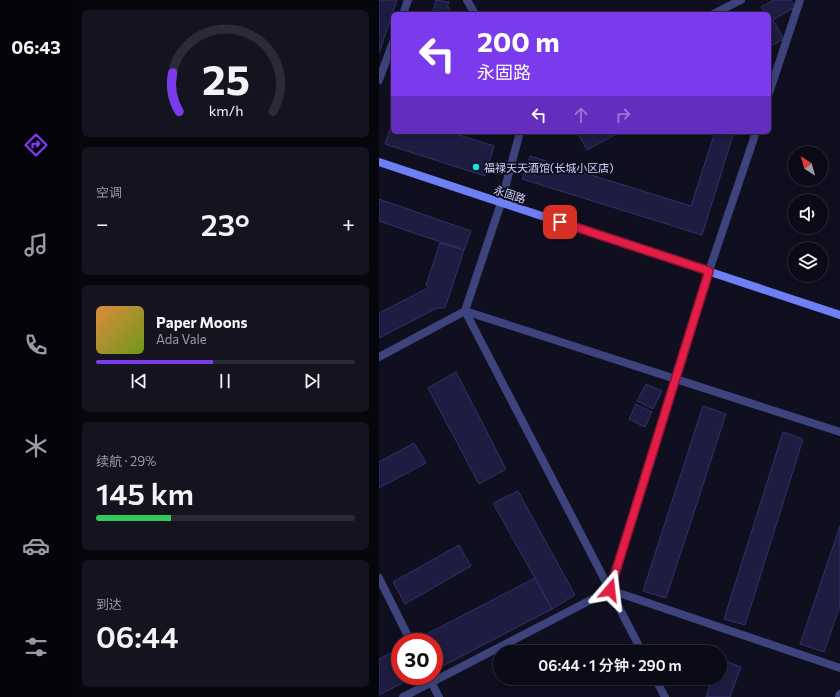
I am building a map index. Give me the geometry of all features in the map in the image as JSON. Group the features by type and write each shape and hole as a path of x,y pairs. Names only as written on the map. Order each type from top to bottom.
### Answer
{"street":[{"path":"404,12 408,0"},
{"path":"467,0 474,12"},
{"path":"717,12 741,0"},
{"path":"771,87 800,0"},
{"path":"379,80 391,47"},
{"path":"379,357 465,311 501,203 519,134"},
{"path":"610,590 709,271 755,134"},
{"name":"永固路","path":"379,162 840,315"},
{"path":"465,311 840,432"},
{"path":"465,311 638,645"},
{"path":"379,578 406,633"},
{"path":"443,673 610,590 840,668"},
{"path":"403,697 421,685"},
{"path":"433,685 439,697"},
{"path":"659,685 665,697"}],"building":[{"path":"379,0 397,0 393,12 391,12 391,18 379,53"},
{"path":"436,0 449,2 447,7 450,8 449,12 433,12"},
{"path":"774,0 791,0 795,7 773,20 784,39 771,46 771,12 764,12 761,7"},
{"path":"391,126 391,134 456,134 494,146 485,176 385,144"},
{"path":"578,134 616,134 587,150"},
{"path":"714,134 733,134 702,235 522,179 530,156 691,206"},
{"path":"379,199 471,231 464,250 379,221"},
{"path":"440,243 464,250 446,305 444,308 437,308 379,338 379,313 428,288 426,285"},
{"path":"456,372 506,469 479,484 428,388"},
{"path":"646,384 662,391 653,409 637,401"},
{"path":"636,404 652,412 645,427 629,419"},
{"path":"703,406 726,414 666,598 643,591"},
{"path":"783,432 803,439 745,625 724,619"},
{"path":"414,443 426,463 379,488 379,462"},
{"path":"518,491 575,595 552,609 493,503"},
{"path":"840,526 840,606 824,652 800,644"},
{"path":"459,545 471,566 405,604 393,582"},
{"path":"535,578 552,609 443,666 443,633 429,633"},
{"path":"391,653 391,685 398,685 379,695 379,659"},
{"path":"727,662 741,667 730,697 706,697 710,685 727,685"}],"place":[{"name":"福禄天天酒馆(长城小区店)","path":"476,167"}],"route":[{"path":"560,222 709,271 610,590"}]}
